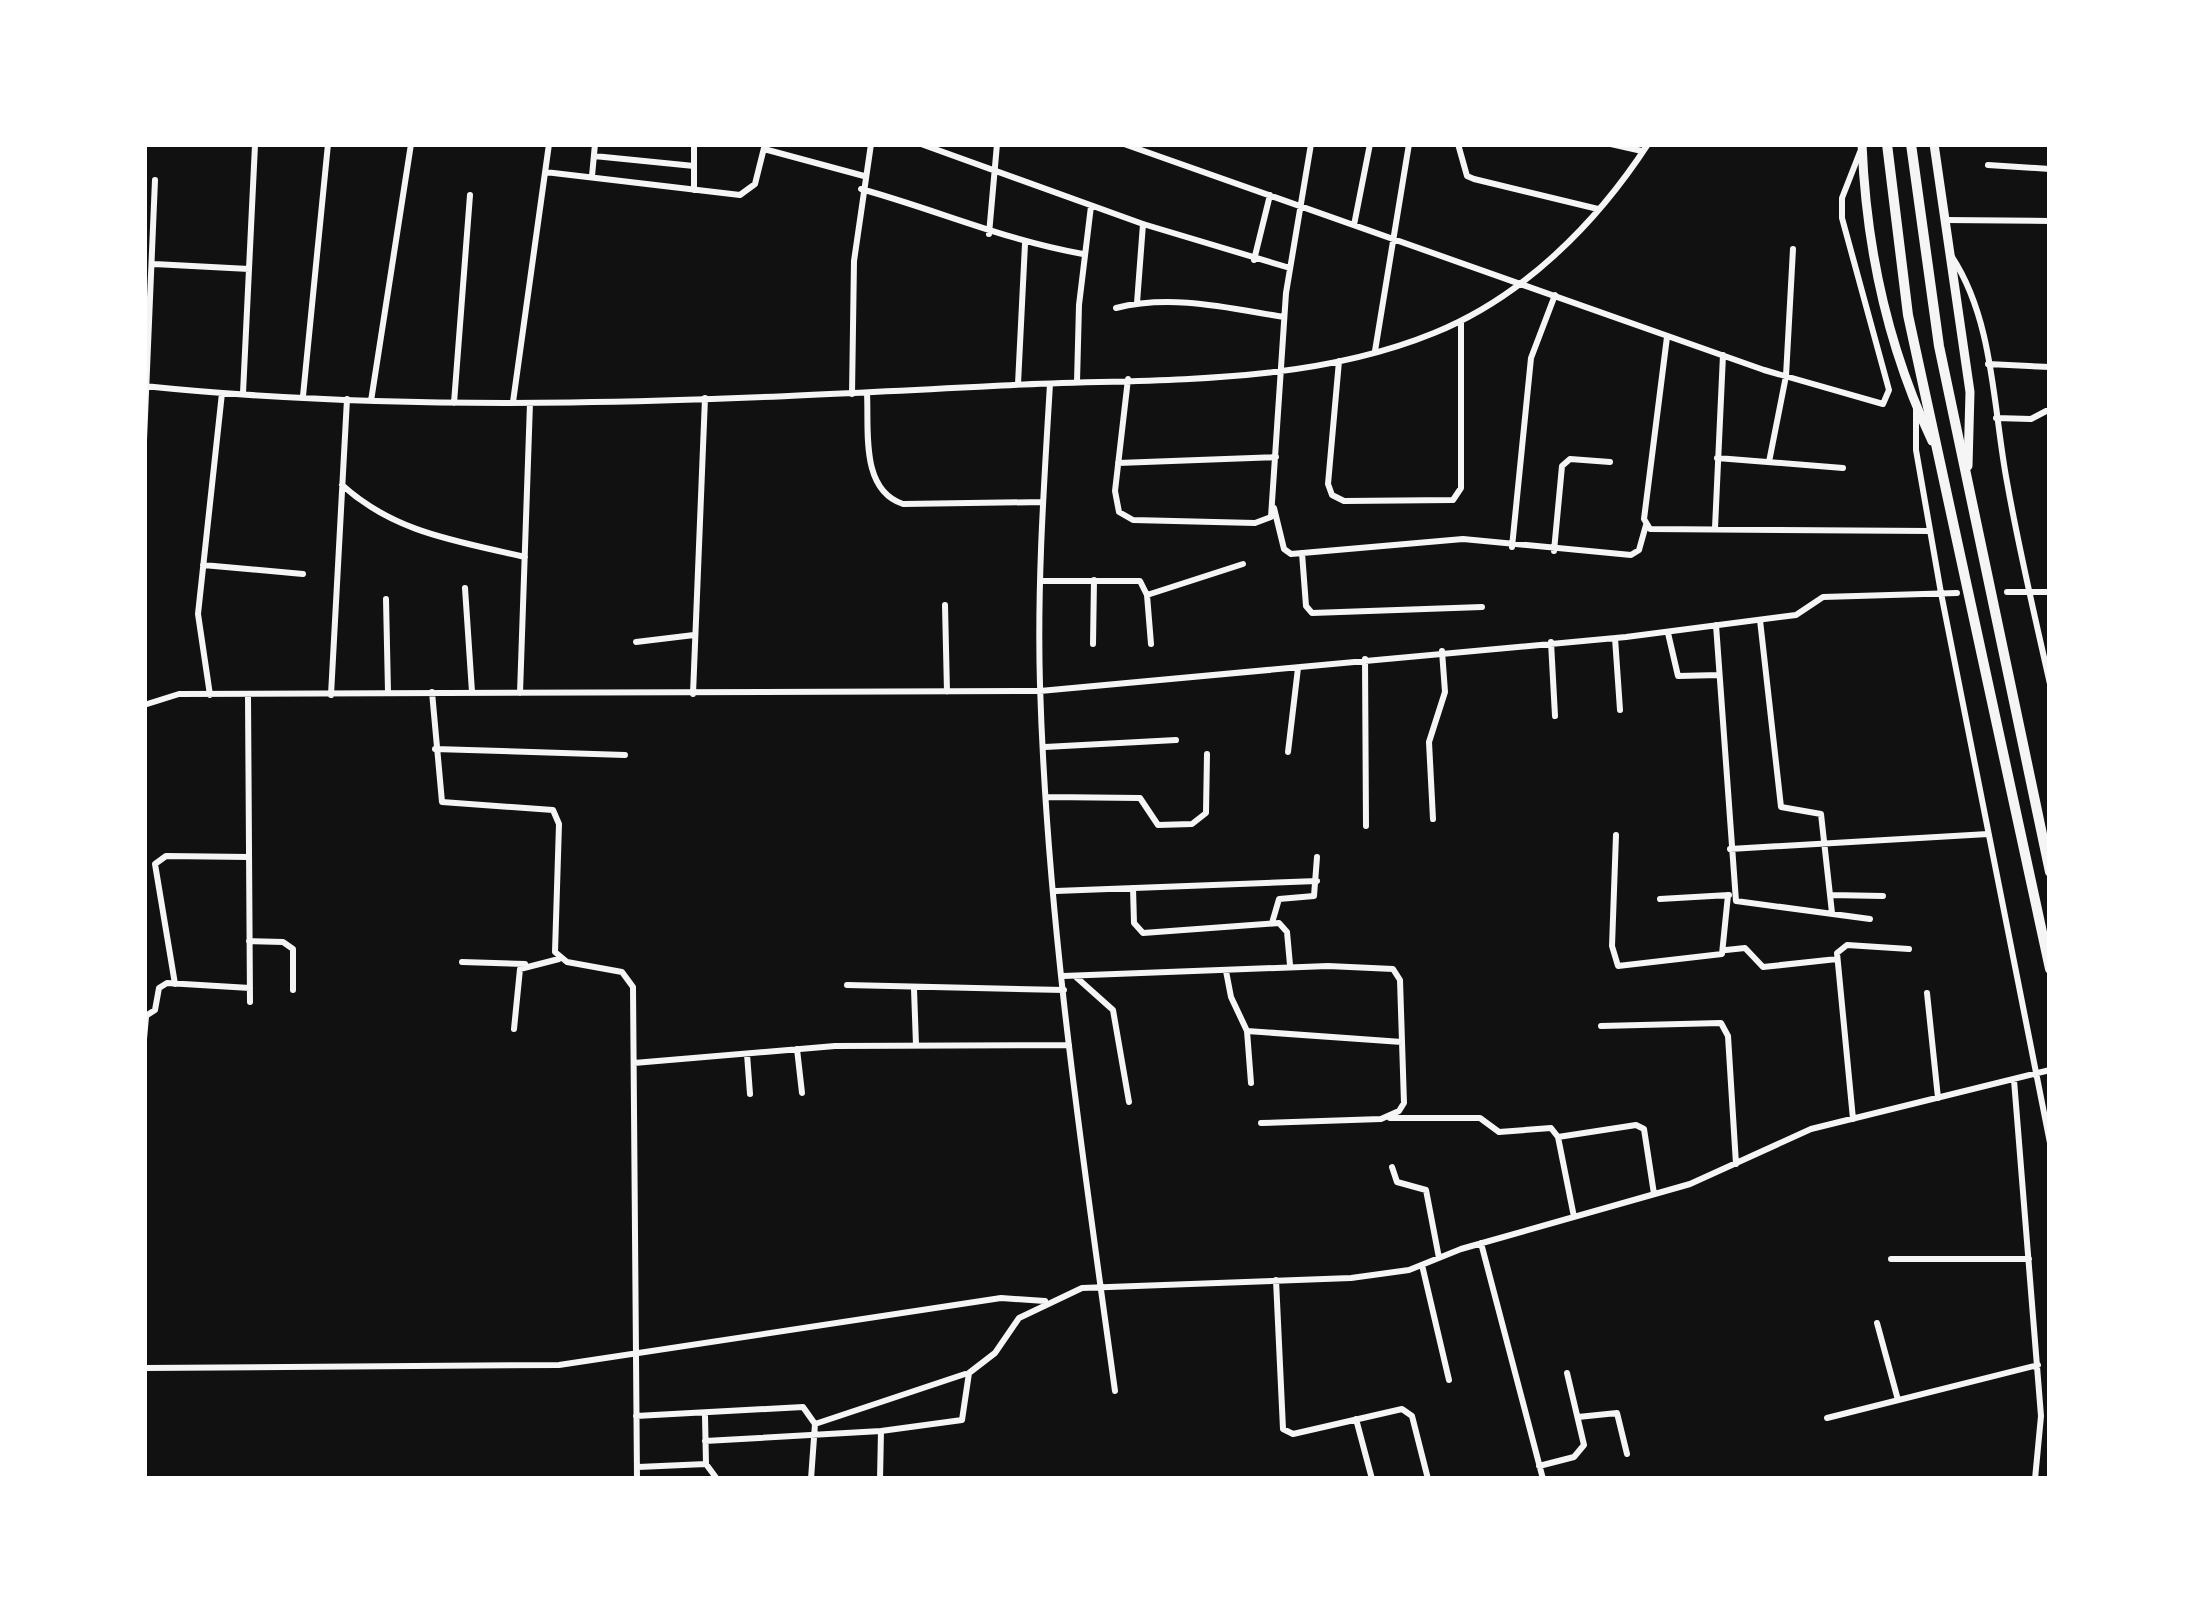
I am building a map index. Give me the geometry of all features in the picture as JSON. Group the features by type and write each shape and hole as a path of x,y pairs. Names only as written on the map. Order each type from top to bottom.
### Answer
{"highway":[{"path":"1887,144 1907,315 2050,969"},
{"path":"1911,144 1925,268 1966,493 2050,872"}],"main road":[{"path":"1934,144 1941,220 1970,392 1966,493"},
{"path":"1862,146 1877,279 1916,407 1937,452"}],"street":[{"path":"303,396 328,144"},
{"path":"371,401 411,144"},
{"path":"513,404 549,144"},
{"path":"592,178 595,144"},
{"path":"694,144 694,190"},
{"path":"852,394 861,189 871,144"},
{"path":"921,144 1142,224 1290,268"},
{"path":"989,234 998,144"},
{"path":"1124,144 1667,337 1876,405 1890,397 1842,218 1846,185 1862,146"},
{"path":"1128,380 1116,503 1133,520 1256,523 1271,517 1284,317 1311,144"},
{"path":"1354,225 1370,144"},
{"path":"1375,351 1409,144"},
{"path":"1458,144 1466,176 1598,209"},
{"path":"1611,144 1645,148"},
{"path":"243,393 255,145"},
{"path":"545,172 750,192 764,147 863,176"},
{"path":"147,386 371,401 513,404 1128,380 1280,370 1339,361 1461,320 1522,283 1598,209 1645,148"},
{"path":"594,155 694,166"},
{"path":"1988,165 2050,169"},
{"path":"144,440 155,180"},
{"path":"861,189 946,214 989,234 1083,254"},
{"path":"454,403 470,194"},
{"path":"1254,260 1270,195"},
{"path":"1077,382 1090,206"},
{"path":"1941,220 2050,221"},
{"path":"1137,303 1142,224"},
{"path":"1018,385 1025,244"},
{"path":"1946,247 1975,303 2050,684"},
{"path":"1769,463 1786,376 1793,249"},
{"path":"154,264 249,269"},
{"path":"1512,547 1531,358 1555,295"},
{"path":"1116,308 1185,302 1284,317"},
{"path":"1339,361 1328,484 1332,495 1344,501 1454,500 1461,488 1461,320"},
{"path":"1273,506 1284,549 1302,553 1463,539 1631,555 1639,550 1646,525 1667,337"},
{"path":"1715,528 1723,355"},
{"path":"1988,364 2050,367"},
{"path":"1050,384 1042,502 1040,691 1069,1045 1092,1255 1115,1391"},
{"path":"210,695 198,626 222,393"},
{"path":"867,393 872,476 889,499 903,504 1042,502"},
{"path":"693,694 705,398"},
{"path":"331,695 347,399"},
{"path":"1996,418 2040,417 2050,409 2050,399"},
{"path":"520,693 530,403"},
{"path":"1916,407 1916,450 1941,593 2050,1143"},
{"path":"1118,463 1276,457"},
{"path":"1717,458 1843,468"},
{"path":"1554,551 1562,466 1570,459 1610,462"},
{"path":"342,485 371,511 400,526 525,557"},
{"path":"1646,525 1656,530 1931,531"},
{"path":"1302,553 1306,606 1312,613 1483,608"},
{"path":"203,565 303,574"},
{"path":"1147,595 1243,565"},
{"path":"1042,581 1134,579 1147,595 1151,644"},
{"path":"1093,644 1094,580"},
{"path":"465,588 472,692"},
{"path":"144,705 166,695 1040,691 1668,632 1796,615 1823,597 1957,592"},
{"path":"2007,592 2050,592"},
{"path":"386,599 388,692"},
{"path":"945,605 946,692"},
{"path":"1760,620 1780,807 1821,814 1832,914"},
{"path":"1716,625 1730,849 1726,950"},
{"path":"1668,632 1678,676 1719,675"},
{"path":"636,642 694,635"},
{"path":"1615,638 1620,710"},
{"path":"1551,641 1555,716"},
{"path":"1433,819 1429,742 1445,692 1442,652"},
{"path":"1365,659 1366,826"},
{"path":"1288,752 1298,668"},
{"path":"432,692 438,793 451,807 542,808 557,815 553,938 559,959"},
{"path":"248,697 250,1002"},
{"path":"1045,747 1175,740"},
{"path":"435,749 625,755"},
{"path":"1048,797 1140,798 1158,825 1192,824 1206,813 1207,754"},
{"path":"1730,849 1988,834"},
{"path":"1616,835 1615,962 1623,966 1710,958 1745,948 1763,967 1837,958"},
{"path":"175,984 155,864 166,856 249,857"},
{"path":"1272,922 1279,898 1314,896 1317,857"},
{"path":"1056,891 1317,881"},
{"path":"1133,888 1134,923 1143,933 1272,922 1287,932 1290,967"},
{"path":"1660,899 1731,895 1740,903 1870,919"},
{"path":"1831,895 1883,896"},
{"path":"250,941 283,942 293,949 293,991"},
{"path":"1853,1119 1837,958 1847,945 1909,949"},
{"path":"462,962 528,964 559,959 628,977 634,1063 632,1356 637,1479"},
{"path":"514,1029 517,976 528,964"},
{"path":"1063,976 1290,967 1393,969 1400,980 1403,1103 1390,1118"},
{"path":"1226,969 1231,997 1247,1031 1251,1083"},
{"path":"1073,975 1113,1010 1129,1102"},
{"path":"144,1039 145,1017 155,1010 160,988 175,984 250,988"},
{"path":"847,986 1064,990"},
{"path":"914,987 916,1045"},
{"path":"1927,993 1938,1098"},
{"path":"1601,1026 1721,1023 1728,1036 1736,1164"},
{"path":"1247,1031 1402,1042"},
{"path":"634,1063 797,1049 1069,1045"},
{"path":"797,1049 802,1093"},
{"path":"747,1054 750,1094"},
{"path":"815,1424 969,1373 995,1353 1013,1323 1049,1301 1100,1284 1375,1276 1654,1194 1736,1164 1769,1145 1853,1119 2050,1070"},
{"path":"2014,1080 2042,1416 2035,1479"},
{"path":"1261,1123 1480,1118 1494,1131 1541,1126 1558,1137 1636,1125 1644,1129 1654,1194"},
{"path":"1558,1137 1574,1217"},
{"path":"1392,1167 1397,1182 1426,1190 1439,1258"},
{"path":"1480,1243 1543,1479"},
{"path":"1891,1259 2030,1259"},
{"path":"1422,1265 1449,1379"},
{"path":"1276,1280 1283,1430 1293,1434 1408,1412 1428,1479"},
{"path":"144,1368 542,1366 1001,1298 1049,1301"},
{"path":"1877,1323 1898,1400"},
{"path":"1827,1418 2038,1365"},
{"path":"706,1441 881,1432 962,1420 969,1373"},
{"path":"1539,1466 1582,1451 1567,1373"},
{"path":"636,1416 803,1407 815,1424 811,1479"},
{"path":"1578,1417 1617,1413 1627,1454"},
{"path":"705,1415 706,1464 717,1479"},
{"path":"1356,1419 1372,1479"},
{"path":"880,1479 881,1432"},
{"path":"638,1467 706,1464"}]}
